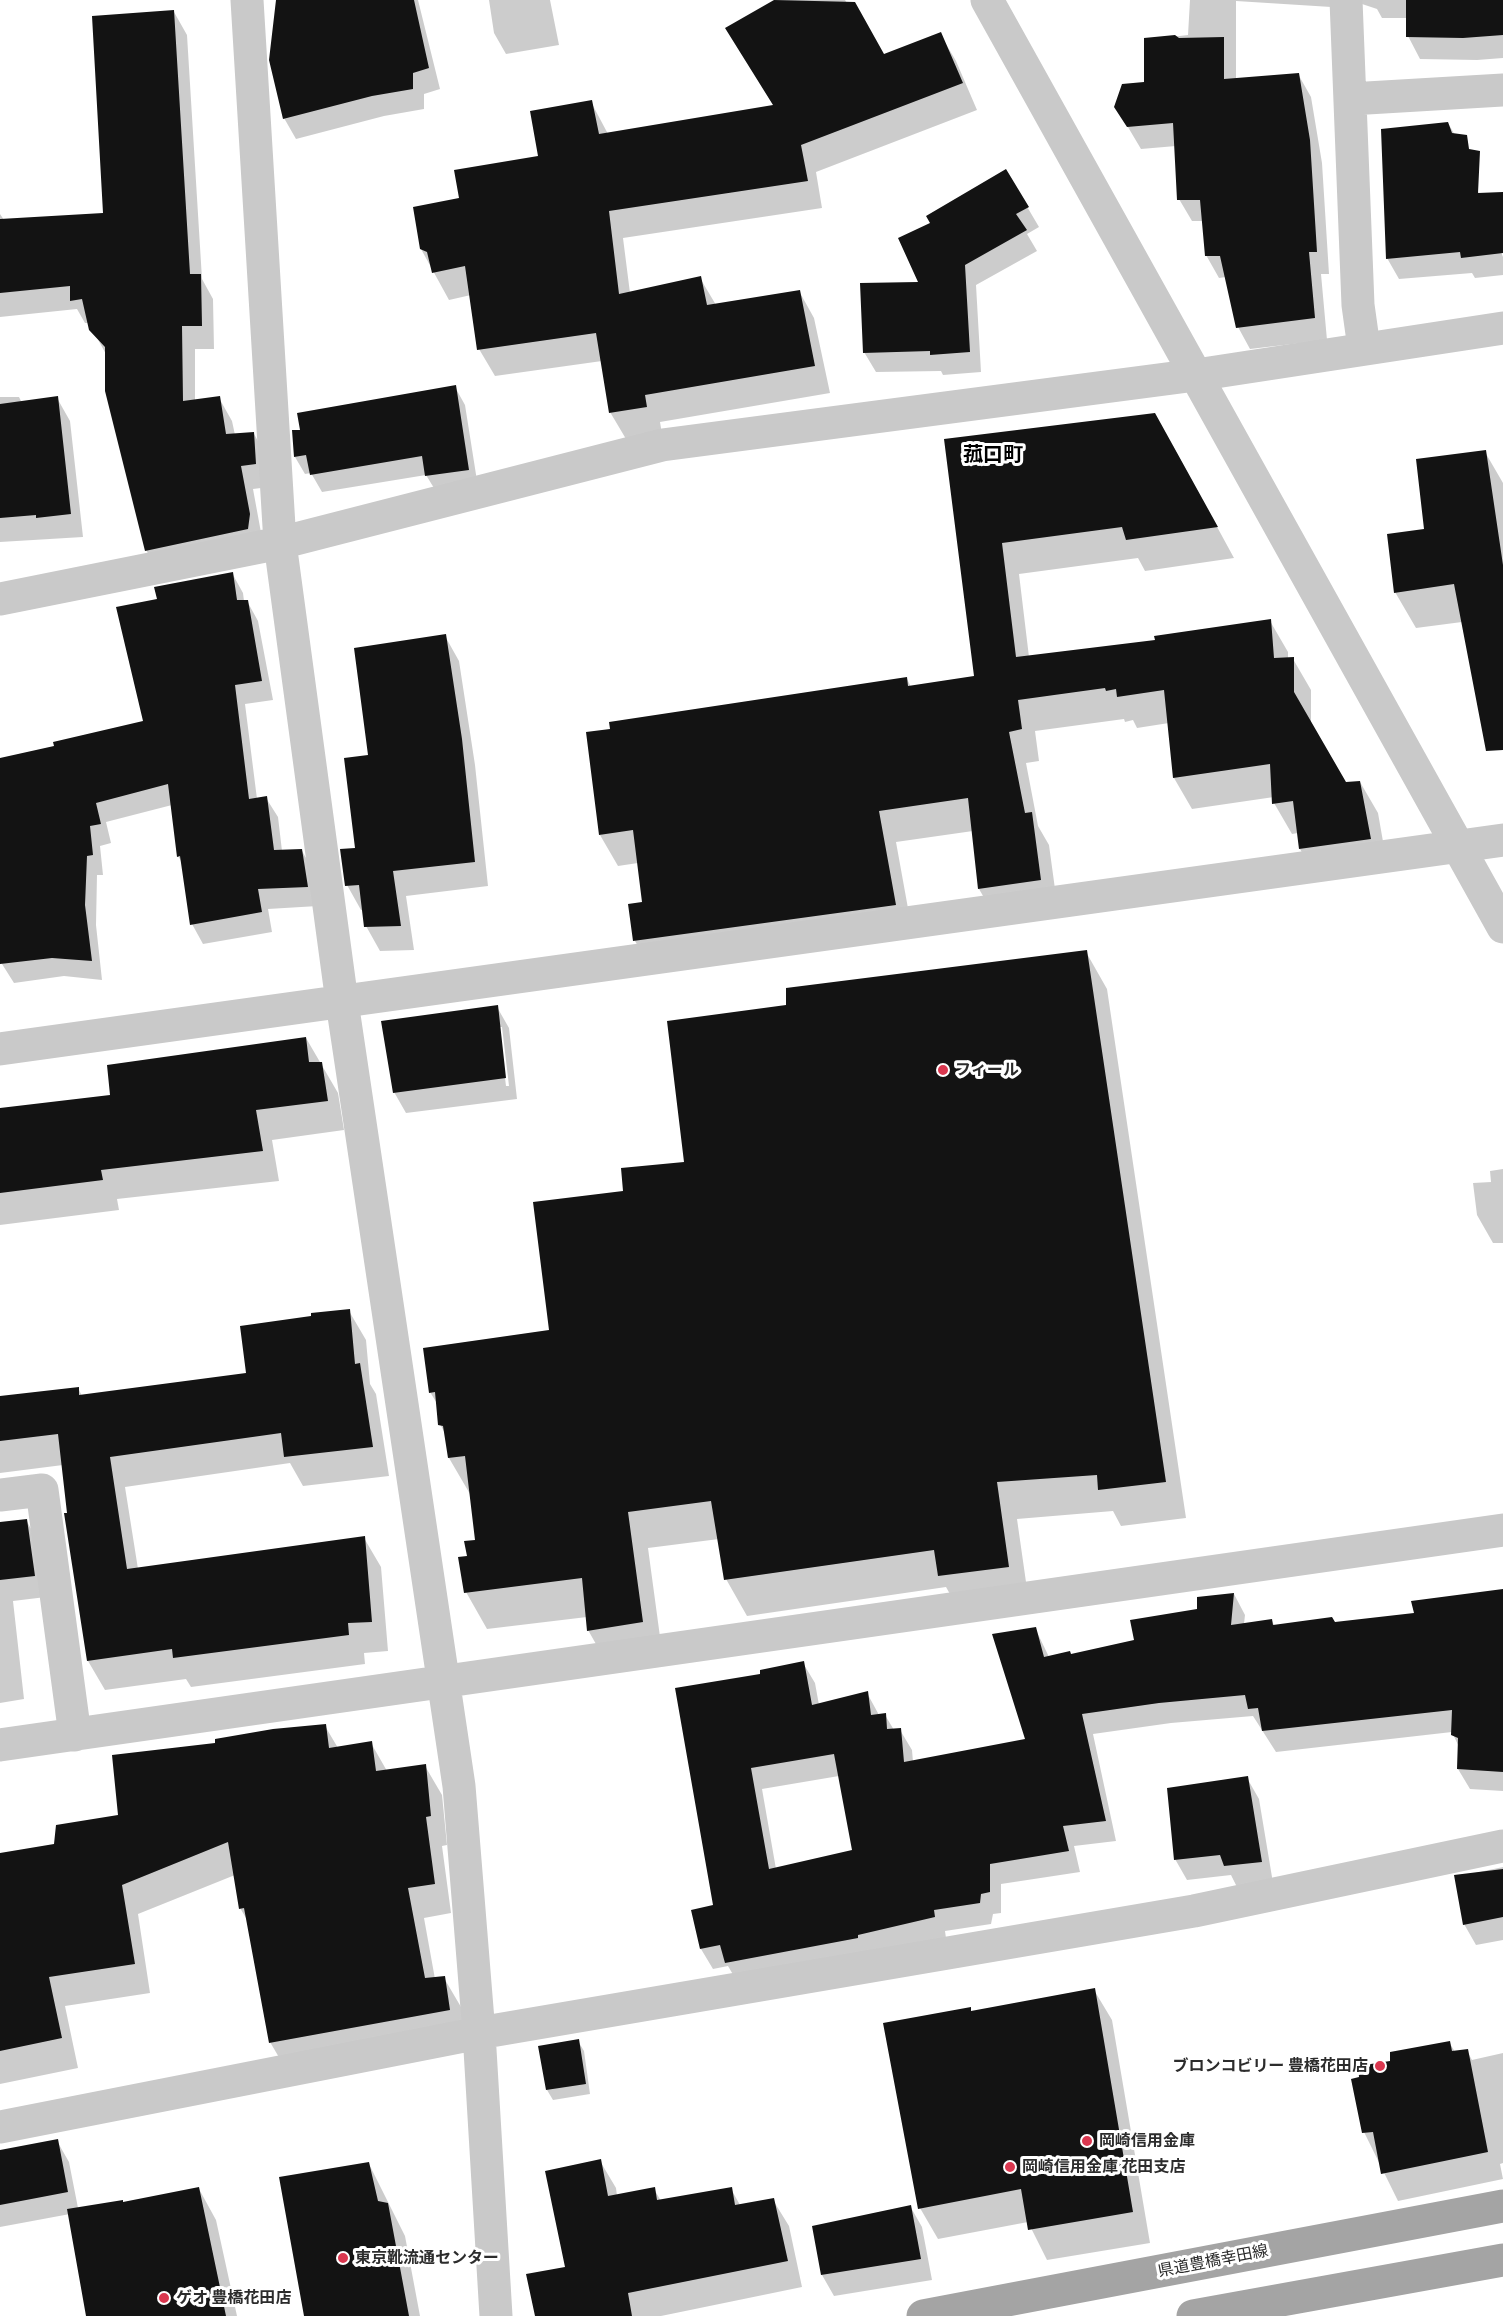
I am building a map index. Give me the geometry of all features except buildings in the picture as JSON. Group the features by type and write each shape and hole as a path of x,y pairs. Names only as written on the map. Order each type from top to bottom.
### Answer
{"main road":[{"name":"県道豊橋幸田線","path":"923,2316 1503,2206"},
{"path":"1192,2316 1503,2260"}],"street":[{"path":"247,0 280,543 342,1002 459,1786 479,2033 496,2316"},
{"path":"987,0 1503,927"},
{"path":"1347,0 1358,305 1364,348"},
{"path":"1350,99 1503,90"},
{"path":"0,599 280,543 662,445 1196,375 1503,328"},
{"path":"0,1049 1460,848 1503,840"},
{"path":"0,1495 42,1490 75,1735"},
{"path":"0,1745 1503,1530"},
{"path":"0,2127 479,2033 1194,1911 1503,1846"}],"place":[{"name":"フィール","path":"943,1070"},
{"name":"ブロンコビリー 豊橋花田店","path":"1380,2066"},
{"name":"岡崎信用金庫","path":"1087,2141"},
{"name":"岡崎信用金庫 花田支店","path":"1010,2167"},
{"name":"東京靴流通センター","path":"343,2258"},
{"name":"ゲオ 豊橋花田店","path":"164,2298"}],"district":[{"name":"菰口町","path":"993,455"}]}
